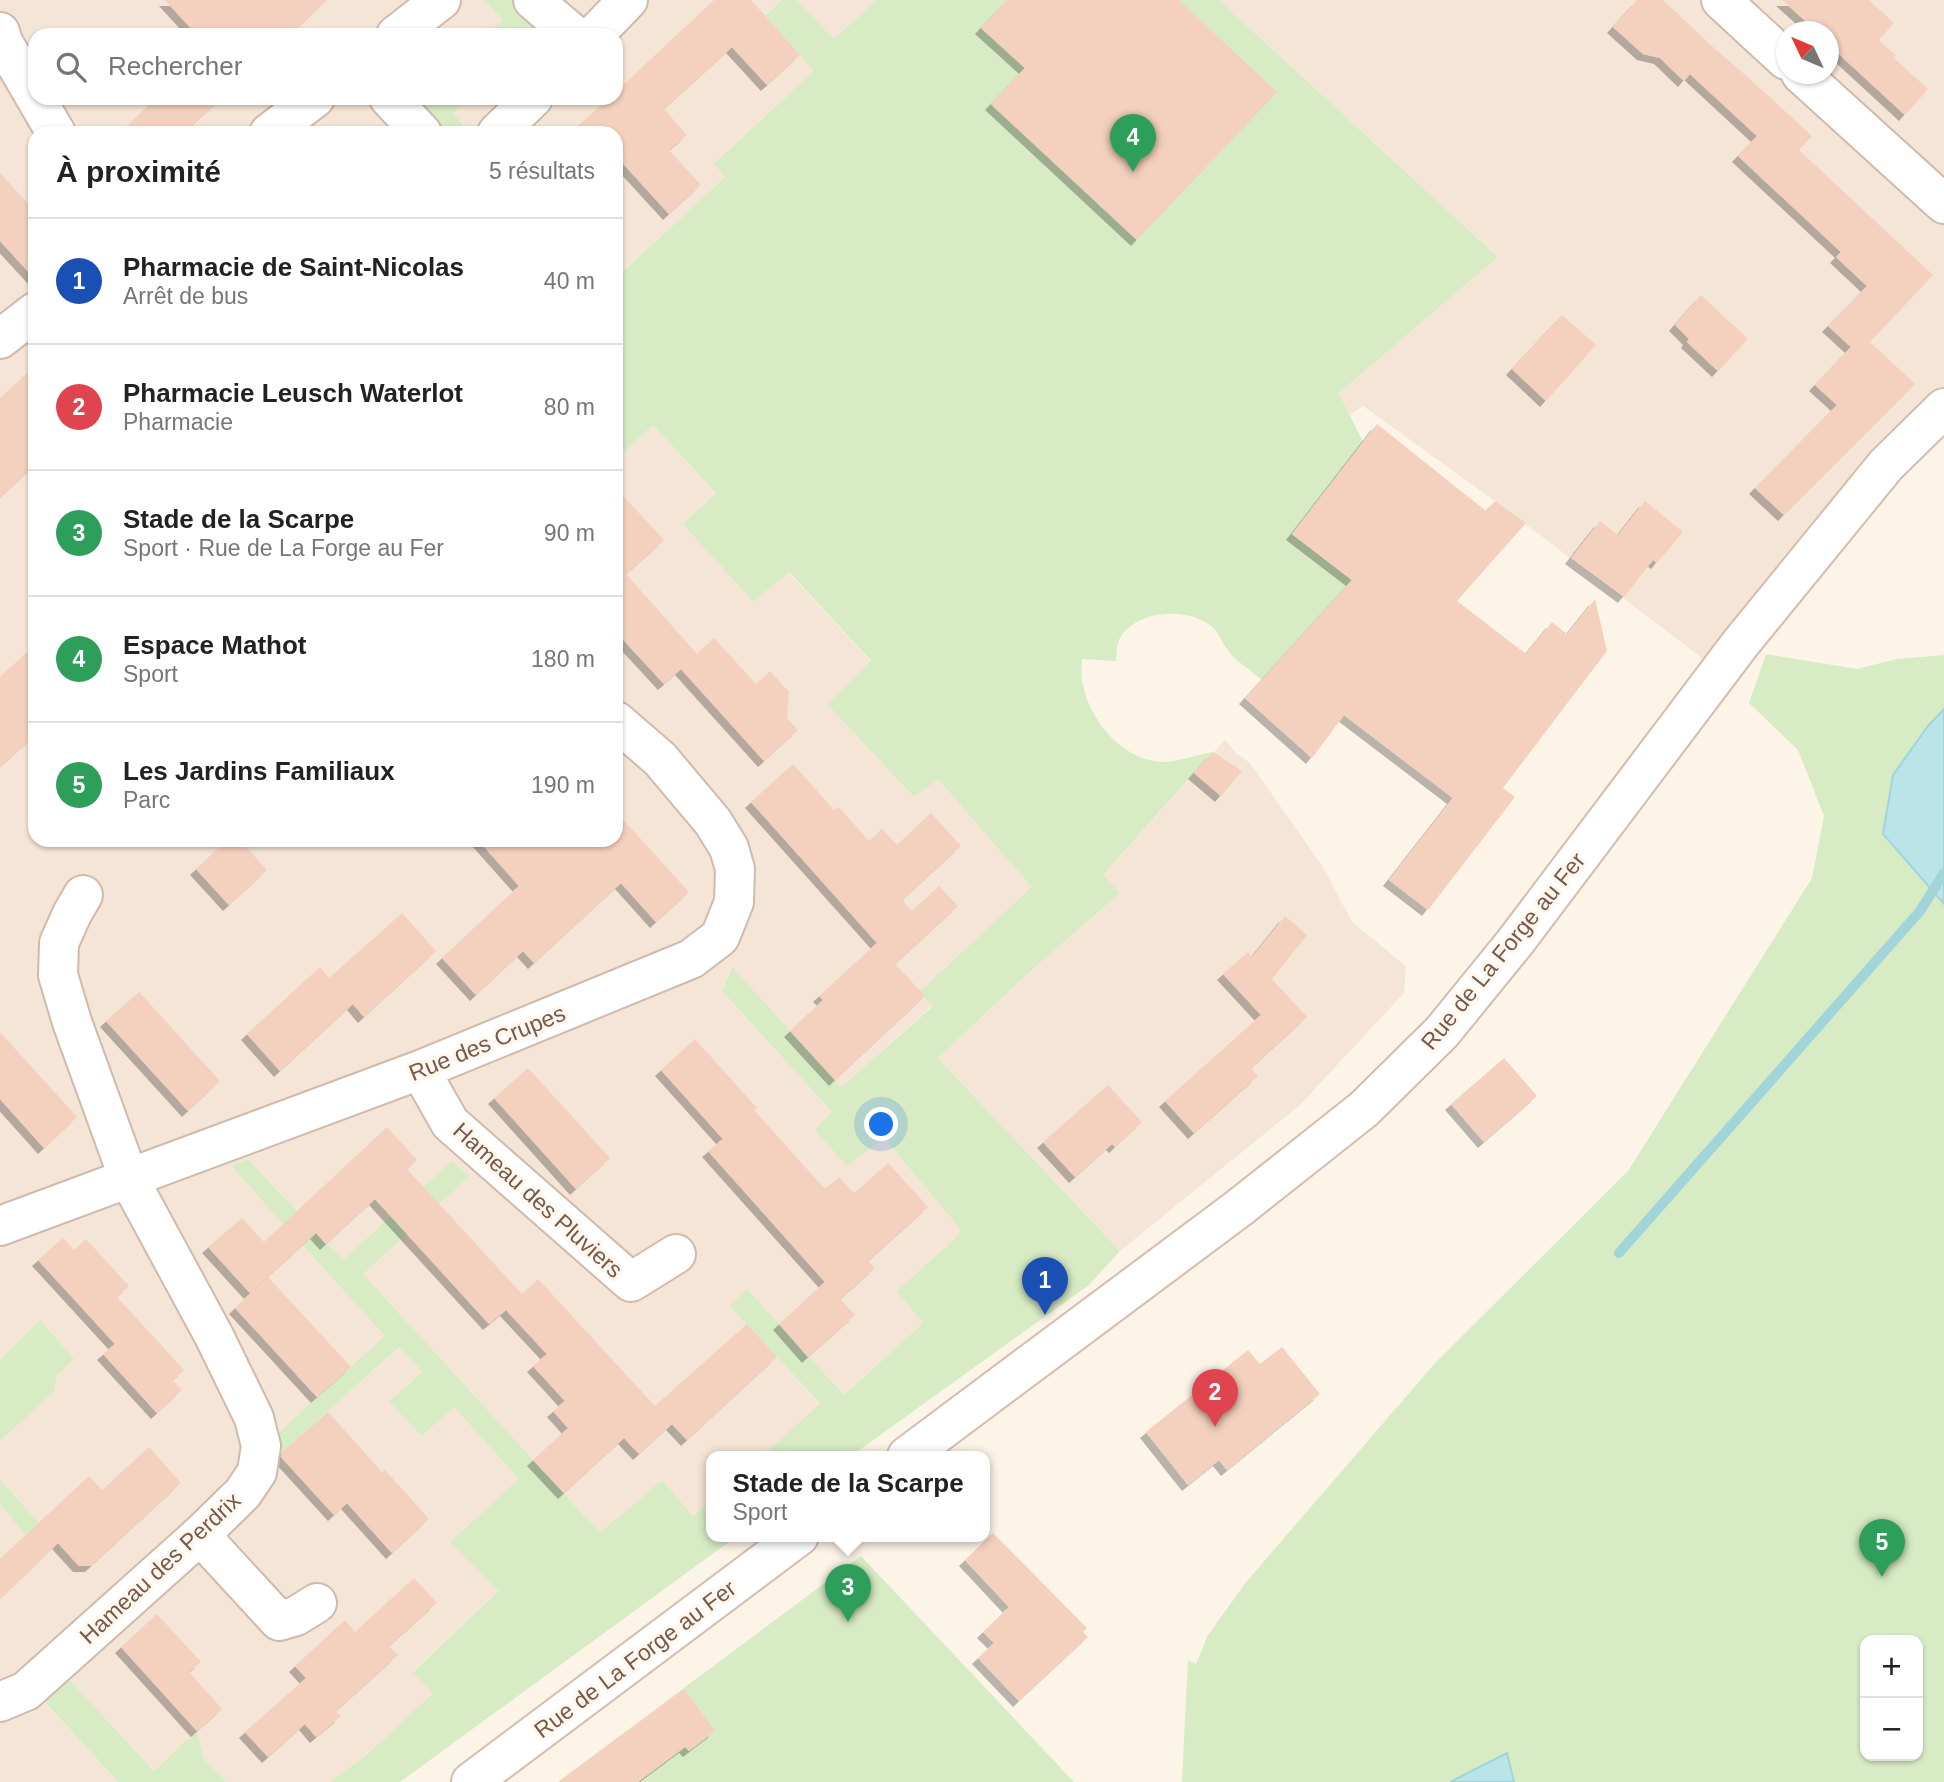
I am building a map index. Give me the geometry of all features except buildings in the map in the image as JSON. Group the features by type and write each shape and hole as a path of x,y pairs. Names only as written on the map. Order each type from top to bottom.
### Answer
{"street":[{"path":"405,28 441,0"},
{"path":"533,0 566,28"},
{"path":"601,28 628,0"},
{"path":"1721,0 1776,50"},
{"path":"0,32 28,87"},
{"path":"1812,84 1944,204"},
{"path":"39,105 52,126"},
{"path":"278,126 306,105"},
{"path":"396,105 415,126"},
{"path":"504,126 526,105"},
{"path":"0,339 28,317"},
{"name":"Rue de La Forge au Fer","path":"914,1451 1239,1208 1364,1109 1433,1042 1516,942 1740,644 1886,465 1944,408"},
{"name":"Rue des Crupes","path":"0,1226 421,1070 691,959 720,937 734,902 735,869 729,848 713,822 660,760 623,727"},
{"name":"Hameau des Perdrix","path":"0,1702 26,1691 243,1493 257,1472 261,1446 254,1418 129,1179 72,1021 58,975 59,943 83,895"},
{"name":"Hameau des Pluviers","path":"421,1070 450,1123 631,1282 676,1254"},
{"path":"200,1535 279,1621 296,1616 317,1603"},
{"name":"Rue de La Forge au Fer","path":"471,1782 791,1542"}],"shaded area":[{"path":"0,0 782,0 765,14 815,70 715,164 725,177 623,272 623,126 28,126 28,847 623,847 623,453 653,425 716,493 684,524 753,602 788,572 871,662 828,704 914,797 937,778 1033,887 920,991 932,1006 841,1087 731,968 722,991 832,1112 847,1166 883,1137 961,1230 923,1323 844,1395 747,1290 731,1306 820,1405 768,1451 706,1451 706,1504 693,1516 662,1480 601,1534 362,1274 469,1177 451,1161 343,1260 248,1159 231,1166 386,1336 351,1367 316,1422 399,1347 422,1372 390,1402 422,1436 454,1407 520,1479 451,1542 498,1591 413,1671 434,1692 365,1756 330,1782 226,1782 204,1759 197,1732 154,1771 65,1675 41,1699 118,1782 0,1782 0,1504 28,1537 39,1523 0,1479 0,1441 54,1392 57,1375 19,1343 0,1360"},
{"path":"796,0 876,0 834,39"},
{"path":"1219,0 1944,0 1944,408 1719,671 1495,501 1363,406 1350,415 1339,393 1498,257"},
{"path":"1225,740 1236,753 1250,763 1323,867 1352,922 1406,966 1404,993 1300,1105 1120,1251 938,1058 1024,977 1120,893 1103,875"}],"green space":[{"path":"485,0 517,0 543,28 494,28 503,21"},
{"path":"782,0 796,0 834,39 876,0 1007,0 982,28 1025,68 991,105 1137,240 1276,92 1178,0 1219,0 1498,257 1339,393 1363,442 1292,534 1352,580 1262,680 1233,656 1211,626 1190,616 1177,614 1152,616 1130,627 1119,641 1116,661 1082,659 1082,681 1092,710 1100,724 1122,747 1135,755 1165,762 1213,752 1103,875 1120,893 1024,977 938,1058 1120,1251 1089,1285 858,1451 768,1451 820,1404 730,1306 747,1289 844,1395 923,1323 897,1291 956,1238 961,1230 884,1138 847,1166 815,1130 832,1112 722,991 732,967 841,1087 932,1007 920,991 1032,887 938,779 914,797 827,704 871,661 789,572 753,602 683,524 716,493 653,425 623,453 623,272 725,177 714,164 814,71 765,15"},
{"path":"414,105 460,105 453,113 463,126 437,126"},
{"path":"1766,654 1857,669 1897,659 1944,655 1944,709 1928,726 1893,775 1883,834 1944,904 1944,1782 1182,1782 1188,1660 1196,1664 1208,1635 1247,1581 1435,1363 1628,1171 1812,878 1824,816 1798,750 1749,703"},
{"path":"248,1159 343,1260 451,1161 470,1176 363,1274 600,1533 662,1480 693,1516 706,1504 706,1542 729,1542 400,1782 330,1782 365,1756 433,1693 413,1672 498,1591 450,1542 519,1479 454,1407 422,1436 389,1402 422,1372 399,1347 279,1455 276,1435 385,1336 231,1166"},
{"path":"40,1320 74,1359 57,1375 54,1392 0,1441 0,1360"},
{"path":"0,1479 39,1523 28,1538 0,1504"},
{"path":"861,1556 1074,1782 558,1782"},
{"path":"65,1675 154,1771 197,1731 204,1759 226,1782 118,1782 41,1698"}],"water":[{"path":"1944,709 1944,904 1883,834 1893,775 1928,726"},
{"path":"1507,1753 1514,1782 1451,1782 1456,1779"}],"waterway":[{"path":"1619,1253 1920,911 1944,873"}],"place":[{"name":"Espace Mathot","path":"1133,172"},
{"name":"Pharmacie de Saint-Nicolas","path":"1045,1315"},
{"name":"Pharmacie Leusch Waterlot","path":"1215,1427"},
{"name":"Les Jardins Familiaux","path":"1882,1577"},
{"name":"Stade de la Scarpe","path":"848,1622"}]}
